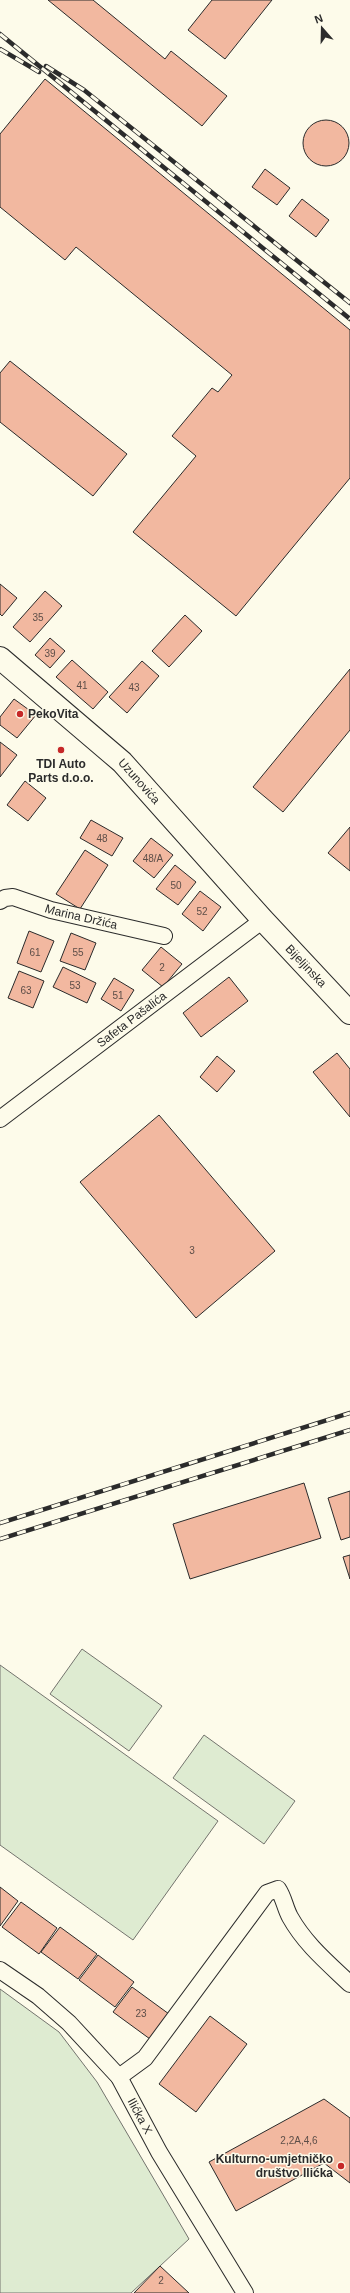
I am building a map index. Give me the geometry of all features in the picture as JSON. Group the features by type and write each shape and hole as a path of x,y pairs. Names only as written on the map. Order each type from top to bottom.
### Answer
{"main road":[{"name":"Uzunovića","path":"0,658 122,762 263,920"},
{"name":"Bijeljinska","path":"263,920 350,1012"}],"street":[{"name":"Marina Držića","path":"0,901 13,897 51,910 164,936"},
{"name":"Safeta Pašalića","path":"0,1119 263,920"},
{"path":"119,2077 146,2058 267,1893 278,1889 284,1898 290,1916 311,1947 350,1984"},
{"name":"Ilićka X","path":"0,1970 38,1996 69,2022 119,2077 159,2152 246,2293"}],"green space":[{"path":"82,1649 162,1706 129,1751 50,1694"},
{"path":"0,1665 218,1821 133,1940 0,1845"},
{"path":"204,1735 295,1801 264,1844 173,1778"},
{"path":"0,1989 59,2032 97,2082 189,2239 131,2293 0,2293"}],"building":[{"path":"48,0 93,0 165,59 171,51 227,96 202,126"},
{"path":"212,0 272,0 225,59 188,30"},
{"path":"45,79 350,330 350,478 236,616 133,532 196,456 172,436 212,388 218,392 232,375 76,247 65,260 0,207 0,134"},
{"path":"326,120 339,124 345,130 349,143 345,156 339,162 326,166 313,162 307,156 303,143 307,130 313,124"},
{"path":"265,169 290,188 277,205 252,187"},
{"path":"302,199 329,220 316,237 289,216"},
{"path":"10,361 127,454 93,496 0,422 0,373"},
{"path":"0,584 17,598 2,616 0,614"},
{"path":"45,591 62,606 30,642 13,627"},
{"path":"185,615 202,631 169,667 152,651"},
{"path":"50,638 65,651 50,668 35,655"},
{"path":"72,660 108,692 93,709 56,677"},
{"path":"142,661 159,676 127,713 109,697"},
{"path":"350,669 350,730 283,812 253,787"},
{"path":"14,699 36,715 17,738 0,725 0,717"},
{"path":"0,742 17,755 0,777"},
{"path":"25,781 46,798 28,821 7,805"},
{"path":"91,820 123,838 112,856 80,838"},
{"path":"350,827 350,871 328,853"},
{"path":"151,838 173,855 154,878 133,861"},
{"path":"85,850 108,865 80,909 56,894"},
{"path":"175,865 196,882 178,905 156,889"},
{"path":"200,891 221,907 203,931 182,914"},
{"path":"29,931 54,941 41,972 17,963"},
{"path":"71,933 96,943 85,970 60,961"},
{"path":"161,947 182,964 163,987 142,970"},
{"path":"63,967 96,983 87,1003 53,987"},
{"path":"19,971 44,981 33,1008 8,998"},
{"path":"229,977 248,1001 201,1037 183,1013"},
{"path":"114,978 134,990 121,1011 101,999"},
{"path":"337,1053 350,1069 350,1117 313,1072"},
{"path":"217,1056 235,1071 217,1092 200,1077"},
{"path":"159,1115 275,1251 196,1318 80,1182"},
{"path":"304,1483 321,1538 190,1579 173,1524"},
{"path":"350,1491 350,1537 341,1540 328,1498"},
{"path":"350,1555 350,1579 343,1557"},
{"path":"0,1887 18,1901 0,1926"},
{"path":"21,1902 57,1928 39,1954 2,1927"},
{"path":"60,1927 97,1954 78,1979 41,1952"},
{"path":"98,1955 134,1982 115,2007 79,1980"},
{"path":"132,1987 169,2014 150,2039 113,2012"},
{"path":"210,2016 247,2044 196,2112 159,2084"},
{"path":"324,2099 350,2118 350,2183 324,2163 236,2211 209,2162"},
{"path":"160,2266 189,2293 134,2293"}],"railway":[{"path":"0,34 350,319"},
{"path":"0,49 39,72"},
{"path":"46,66 84,90 350,303"},
{"path":"0,1523 350,1413"},
{"path":"0,1539 350,1430"}],"place":[{"name":"PekoVita","path":"20,714"},
{"name":"TDI Auto Parts d.o.o.","path":"61,750"},
{"name":"Kulturno-umjetničko društvo Ilićka","path":"341,2166"}]}
